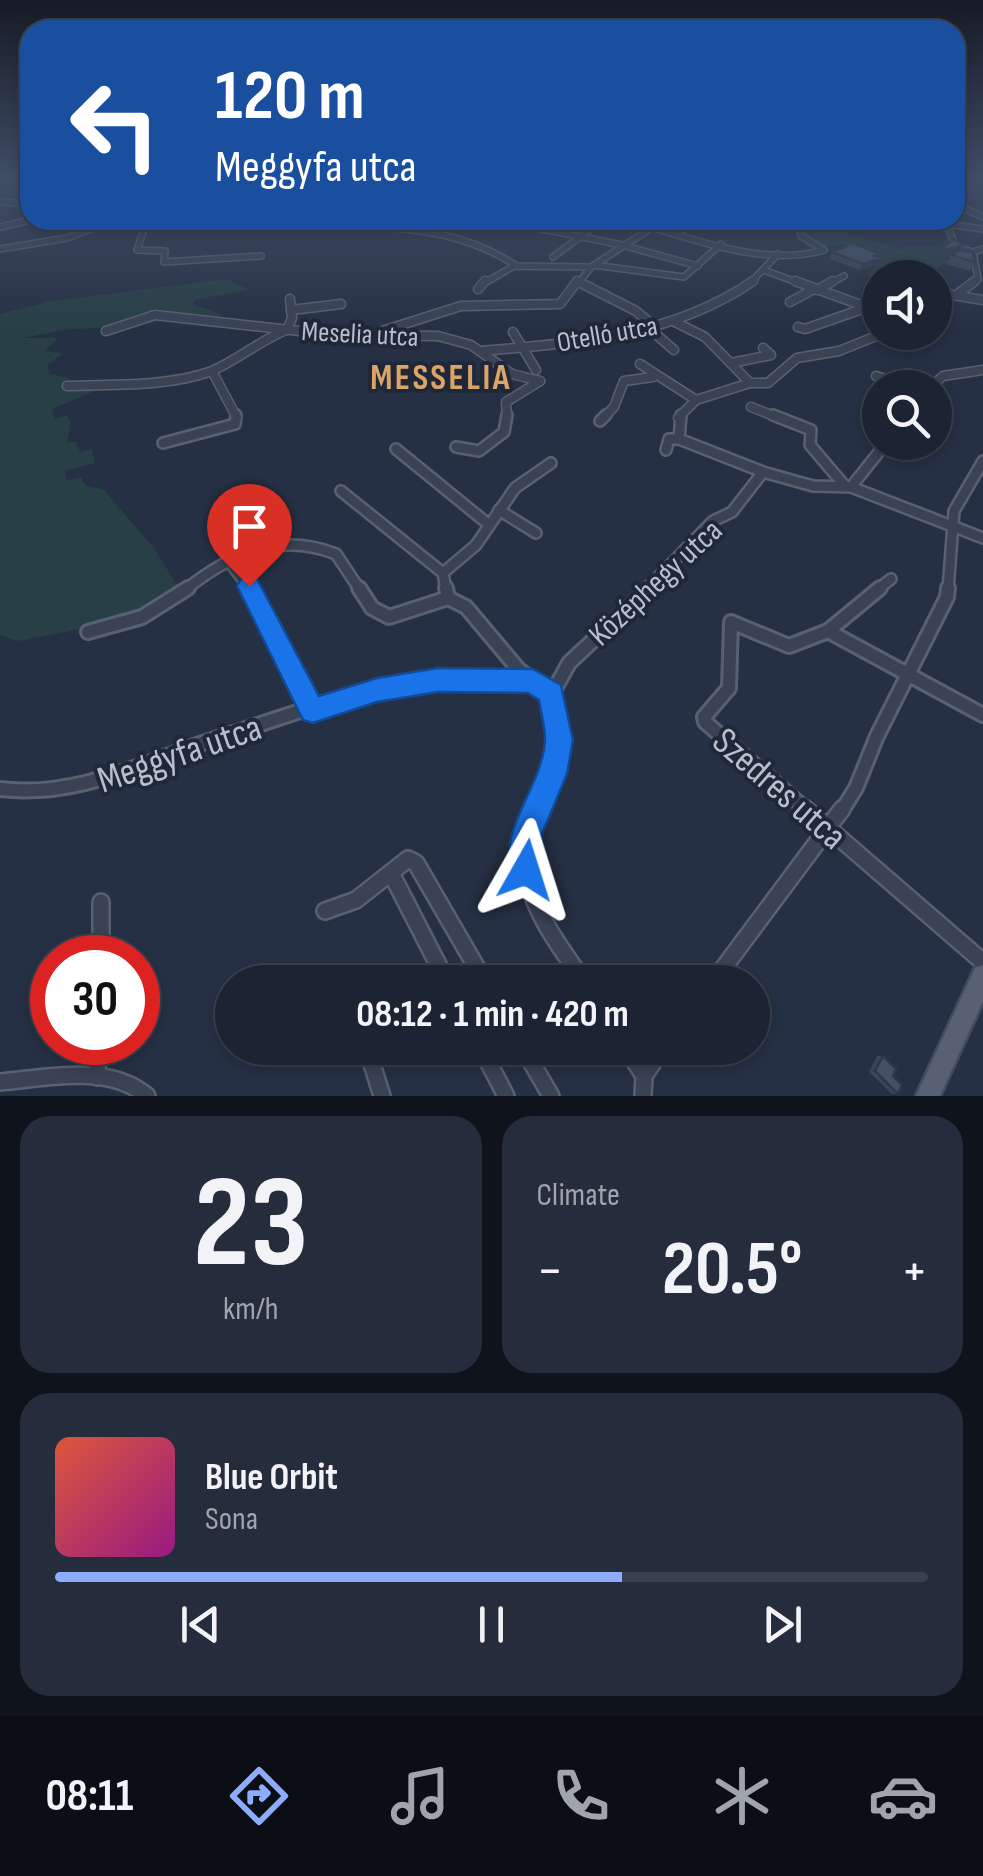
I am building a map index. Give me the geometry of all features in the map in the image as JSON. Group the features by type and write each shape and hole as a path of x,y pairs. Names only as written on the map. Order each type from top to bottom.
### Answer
{"main road":[{"path":"928,1096 983,976"}],"street":[{"path":"0,249 67,238 88,230"},
{"path":"144,230 137,250 164,250 164,262 261,256"},
{"path":"430,230 491,250 515,264"},
{"path":"550,230 698,266"},
{"path":"553,258 588,230"},
{"path":"373,333 461,306 560,304 592,266 648,230"},
{"path":"665,230 778,254 804,256 824,250 801,236 800,230"},
{"path":"676,233 681,230"},
{"path":"948,230 954,246 973,252 983,249"},
{"path":"478,289 488,274 515,264 592,266 684,277 721,244"},
{"path":"959,293 978,280 980,266 973,252"},
{"path":"778,254 766,271 862,306"},
{"name":"Otelló utca","path":"481,350 652,328 732,294 766,271"},
{"path":"790,302 844,276"},
{"path":"576,283 636,311 674,350"},
{"path":"952,293 983,300"},
{"path":"67,386 105,388 212,372 258,340 287,330 290,298"},
{"path":"291,310 341,304"},
{"path":"798,328 805,329 862,308"},
{"name":"Meselia utca","path":"106,331 155,315 336,335 438,336 457,339 481,350 512,374 540,381 506,402 506,434 479,451 456,446"},
{"path":"673,321 706,337 750,383"},
{"path":"513,332 536,370"},
{"path":"678,439 678,418 696,400 750,383 768,383 797,358 839,352 862,342"},
{"path":"730,363 770,355 763,348"},
{"path":"640,364 696,400"},
{"path":"952,375 983,370"},
{"path":"163,443 235,424 238,419 212,372"},
{"path":"600,421 614,407 624,381 657,377"},
{"path":"751,407 810,430 810,445 816,454 848,486"},
{"path":"666,450 668,440 678,439 763,472 814,486 848,486 983,538"},
{"path":"396,449 488,524"},
{"path":"848,486 870,460"},
{"path":"726,965 829,830 856,788 947,597 954,511 983,460"},
{"path":"443,573 467,554 515,488 551,463"},
{"name":"Középhegy utca","path":"552,694 570,663 682,556 712,520 732,512 763,472"},
{"path":"341,491 443,573 448,598"},
{"path":"500,510 536,533"},
{"path":"88,632 125,626 177,597 228,560 251,550 326,550 338,555 374,609 386,617 448,598 466,607 519,670 552,694 559,740 552,774 525,836 526,870 538,912 573,965"},
{"path":"228,560 249,586 313,710"},
{"path":"891,579 828,630 983,715"},
{"name":"Szedres utca","path":"828,630 784,646 730,622 729,688 704,717 705,722 983,962"},
{"name":"Meggyfa utca","path":"0,788 33,793 90,784 222,736 377,690 438,680 533,681"},
{"path":"325,912 356,900 408,859 416,862 475,965"},
{"path":"392,875 438,965"},
{"path":"101,902 101,935"},
{"path":"97,1065 97,1076"},
{"path":"372,1065 382,1096"},
{"path":"490,1065 506,1096"},
{"path":"533,1065 551,1096"},
{"path":"637,1065 644,1076"},
{"path":"643,1096 644,1076 651,1065"},
{"path":"0,1082 97,1076 127,1080 147,1096"}],"green space":[{"path":"803,230 837,230 900,250 908,246 949,247 936,256 946,260 877,260 839,244 826,248 806,237"},
{"path":"226,279 248,289 196,300 193,304 222,315 219,317 149,313 101,328 22,338 58,338 45,351 63,353 47,365 50,374 67,377 76,388 97,390 52,409 55,419 67,415 71,423 67,443 76,441 80,452 92,449 95,463 65,471 66,480 81,477 86,486 103,489 154,548 178,587 132,619 18,641 0,635 0,314 52,301"}],"building":[{"path":"954,239 963,245 937,252"},
{"path":"853,243 882,258 862,260 862,264 832,252"},
{"path":"960,250 973,252 975,262 951,255"},
{"path":"883,1056 896,1069 893,1076 902,1085 898,1094 875,1071"}],"district":[{"name":"MESSELIA","path":"441,377"}],"route":[{"path":"249,586 313,710 377,690 438,680 533,681 552,694 559,740 552,774 525,836 526,870"}]}
